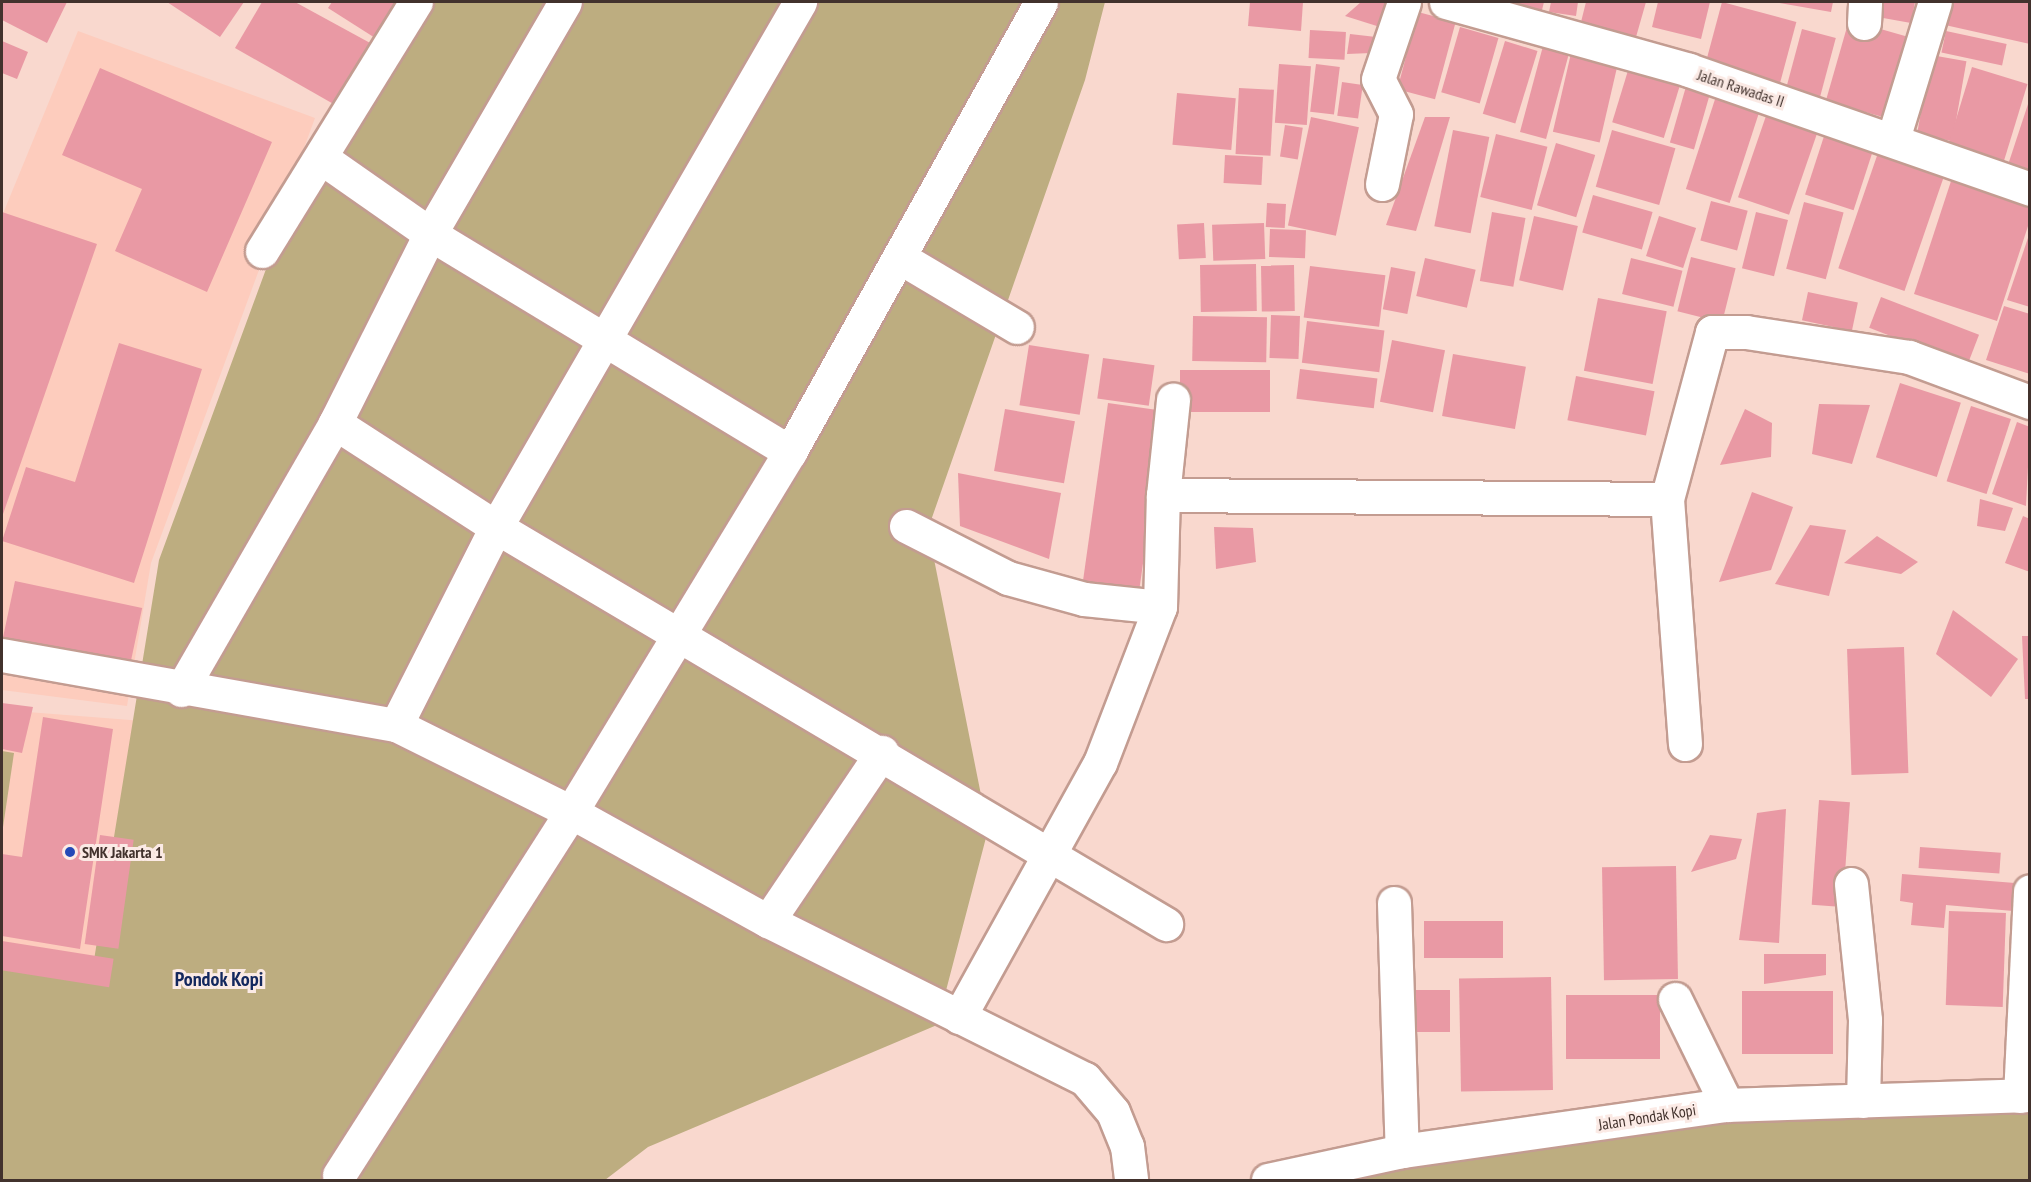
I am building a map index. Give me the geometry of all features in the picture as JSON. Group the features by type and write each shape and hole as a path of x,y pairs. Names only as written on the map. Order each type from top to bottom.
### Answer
{"street":[{"path":"262,251 323,159 416,2"},
{"path":"181,690 335,423 430,234 565,2"},
{"path":"396,725 496,527 609,339 800,2"},
{"path":"339,1175 571,812 677,631 790,452 1041,2"},
{"path":"1382,184 1396,114 1378,80 1404,2"},
{"name":"Jalan Rawadas II","path":"1446,2 1689,70 1893,139 2030,189"},
{"path":"1893,139 1935,2"},
{"path":"323,159 430,234 609,339 790,452"},
{"path":"899,257 1017,327"},
{"path":"1685,744 1667,499 1704,350 1717,329 1909,357 2030,402"},
{"path":"959,1017 1053,855 1100,763 1160,607 1163,495 1173,400"},
{"path":"335,423 496,527 882,752 1166,924"},
{"path":"1163,495 1667,499"},
{"path":"906,526 1008,578 1084,598 1160,607"},
{"path":"2,655 181,690 396,725 571,812 768,921 1085,1079 1113,1112 1127,1146 1131,1180"},
{"path":"768,921 882,752"},
{"path":"1851,884 1865,1020 1863,1101"},
{"path":"2025,1096 2030,891"},
{"path":"1394,903 1402,1151"},
{"path":"1675,999 1727,1104"},
{"name":"Jalan Pondak Kopi","path":"1268,1180 1402,1151 1727,1104 2025,1096"}],"shaded area":[{"path":"422,2 1105,2 1085,80 928,529 988,830 937,1025 648,1147 605,1180 2,1180 2,948 94,960 159,560 294,193"},
{"path":"78,31 315,118 151,563 127,706 2,690 2,216"},
{"name":"SMK Jakarta 1","path":"2,710 156,722 118,997 2,982"},
{"path":"2,751 14,753 2,834"},
{"path":"2029,1095 2029,1180 1276,1180 1590,1126"}],"building":[{"path":"3,2 67,2 47,43 2,20"},
{"path":"167,2 244,2 220,37"},
{"path":"262,2 295,2 372,44 337,106 235,48"},
{"path":"332,2 411,2 383,43 328,8"},
{"path":"1250,2 1303,2 1301,31 1248,26"},
{"path":"1361,2 1388,2 1380,27 1345,16"},
{"path":"1515,2 1544,2 1540,18 1513,12"},
{"path":"1551,2 1578,2 1576,16 1549,12"},
{"path":"1586,2 1646,2 1636,37 1581,22"},
{"path":"1658,2 1710,2 1701,39 1652,27"},
{"path":"1722,2 1796,22 1779,87 1705,67"},
{"path":"1773,2 1833,2 1831,12"},
{"path":"1875,2 1915,2 1911,23 1872,16"},
{"path":"1949,2 2030,2 2030,44 1945,25"},
{"path":"1418,12 1456,22 1435,99 1397,89"},
{"path":"1849,20 1908,37 1884,118 1826,101"},
{"path":"1460,27 1498,38 1480,103 1441,92"},
{"path":"1802,29 1836,38 1818,105 1784,96"},
{"path":"1310,30 1346,32 1344,60 1309,58"},
{"path":"1946,31 2007,44 2002,65 1941,53"},
{"path":"1350,34 1376,37 1371,53 1347,54"},
{"path":"2,41 28,52 17,79 2,73"},
{"path":"1505,41 1538,51 1515,124 1483,114"},
{"path":"1543,46 1569,53 1546,139 1520,132"},
{"path":"1572,49 1619,60 1600,143 1553,132"},
{"path":"1931,55 1966,61 1952,141 1917,135"},
{"path":"1279,64 1311,66 1307,125 1275,123"},
{"path":"1316,64 1340,67 1334,115 1310,112"},
{"path":"1630,64 1682,80 1664,138 1612,122"},
{"path":"1972,67 2027,84 2002,166 1947,149"},
{"path":"100,68 272,142 207,292 115,251 142,189 62,155"},
{"path":"1342,82 1363,85 1358,119 1337,116"},
{"path":"1687,83 1711,90 1694,149 1670,143"},
{"path":"1239,88 1274,90 1270,156 1236,154"},
{"path":"1718,90 1762,104 1730,203 1686,189"},
{"path":"1177,93 1236,98 1231,150 1172,145"},
{"path":"2030,98 2030,182 2005,174"},
{"path":"1767,113 1818,131 1789,215 1738,197"},
{"path":"1311,117 1359,127 1336,236 1288,226"},
{"path":"1425,117 1450,117 1416,231 1386,225"},
{"path":"1285,125 1303,128 1298,159 1280,157"},
{"path":"1827,127 1876,143 1854,210 1805,195"},
{"path":"1453,130 1489,137 1471,233 1434,226"},
{"path":"1612,130 1675,148 1659,205 1596,187"},
{"path":"1496,134 1547,147 1532,210 1480,197"},
{"path":"1556,143 1595,155 1576,217 1537,205"},
{"path":"1879,150 1945,173 1904,291 1838,268"},
{"path":"1225,155 1263,157 1261,185 1224,183"},
{"path":"1953,175 2030,199 2030,220 1997,321 1914,294"},
{"path":"1593,195 1653,212 1642,250 1582,232"},
{"path":"1711,201 1748,211 1737,250 1700,241"},
{"path":"1804,202 1844,213 1826,279 1786,269"},
{"path":"1267,203 1286,204 1285,228 1266,227"},
{"path":"2,212 97,244 2,517"},
{"path":"1492,212 1525,218 1513,287 1480,281"},
{"path":"1756,212 1788,220 1774,276 1742,268"},
{"path":"1534,216 1578,226 1563,290 1519,280"},
{"path":"1659,216 1696,228 1683,268 1646,256"},
{"path":"1204,223 1206,258 1179,259 1177,224"},
{"path":"1264,223 1265,259 1213,261 1212,225"},
{"path":"1270,229 1306,230 1305,258 1269,257"},
{"path":"2030,232 2030,307 2007,300"},
{"path":"1691,257 1736,268 1722,322 1677,311"},
{"path":"1425,258 1476,270 1467,308 1416,296"},
{"path":"1631,258 1682,271 1673,307 1622,294"},
{"path":"1256,264 1257,311 1201,312 1200,265"},
{"path":"1294,265 1295,311 1262,312 1261,266"},
{"path":"1310,266 1385,275 1379,327 1304,318"},
{"path":"1391,267 1416,272 1407,314 1383,309"},
{"path":"1808,292 1858,303 1852,331 1802,320"},
{"path":"1881,297 1979,335 1967,365 1869,328"},
{"path":"1598,298 1667,311 1653,384 1584,371"},
{"path":"2004,306 2030,314 2030,374 1986,360"},
{"path":"1271,315 1300,316 1298,359 1269,358"},
{"path":"1193,316 1267,317 1266,362 1192,361"},
{"path":"1307,321 1384,331 1379,372 1302,363"},
{"path":"1392,340 1445,350 1433,412 1380,402"},
{"path":"119,343 202,369 134,583 2,541 26,467 75,482"},
{"path":"1029,345 1089,355 1080,415 1019,405"},
{"path":"1453,354 1526,367 1515,429 1442,416"},
{"path":"1103,358 1154,365 1149,406 1097,399"},
{"path":"1300,369 1377,379 1374,408 1296,399"},
{"path":"1180,370 1270,370 1270,412 1180,412"},
{"path":"1576,376 1655,391 1646,435 1567,420"},
{"path":"1900,383 1961,403 1937,477 1876,457"},
{"path":"1108,403 1164,411 1139,595 1082,587"},
{"path":"1819,404 1870,405 1852,464 1812,454"},
{"path":"1971,406 2011,419 1987,494 1947,481"},
{"path":"1005,409 1075,421 1064,483 994,471"},
{"path":"1745,409 1772,423 1771,457 1720,465"},
{"path":"2017,422 2030,427 2026,506 1992,494"},
{"path":"958,473 1061,493 1049,559 960,526"},
{"path":"1752,492 1793,507 1771,570 1719,582"},
{"path":"1980,499 2013,508 2005,531 1977,526"},
{"path":"2023,516 2030,519 2030,572 2005,563"},
{"path":"1810,525 1846,530 1829,596 1775,584"},
{"path":"1214,527 1253,528 1256,562 1216,569"},
{"path":"1877,536 1918,562 1901,574 1844,563"},
{"path":"15,581 142,608 128,676 2,649"},
{"path":"1953,610 2018,659 1991,697 1936,654"},
{"path":"2022,636 2030,636 2030,699 2025,699"},
{"path":"1904,647 1908,773 1851,775 1847,649"},
{"path":"2,703 33,707 22,753 2,749"},
{"path":"43,717 113,729 80,949 2,936 2,854 22,857"},
{"path":"1819,800 1850,802 1843,907 1812,905"},
{"path":"1786,809 1779,943 1739,940 1757,813"},
{"path":"100,835 134,840 118,949 85,944"},
{"path":"1710,835 1742,839 1736,859 1691,872"},
{"path":"1920,847 2001,853 1999,874 1919,868"},
{"path":"1676,866 1678,979 1604,980 1602,867"},
{"path":"1902,874 2015,883 2013,911 1946,905 1944,928 1911,925 1913,903 1900,901"},
{"path":"1949,911 2006,913 2003,1007 1946,1005"},
{"path":"1424,921 1503,921 1503,958 1424,958"},
{"path":"2,941 114,959 109,987 2,970"},
{"path":"1764,954 1826,954 1826,975 1764,984"},
{"path":"1551,977 1553,1090 1461,1092 1459,979"},
{"path":"1413,990 1450,990 1450,1032 1413,1032"},
{"path":"1742,991 1833,991 1833,1054 1742,1054"},
{"path":"1566,995 1660,995 1660,1059 1566,1059"}],"place":[{"name":"SMK Jakarta 1","path":"70,852"}],"district":[{"name":"Pondok Kopi","path":"219,979"}]}
